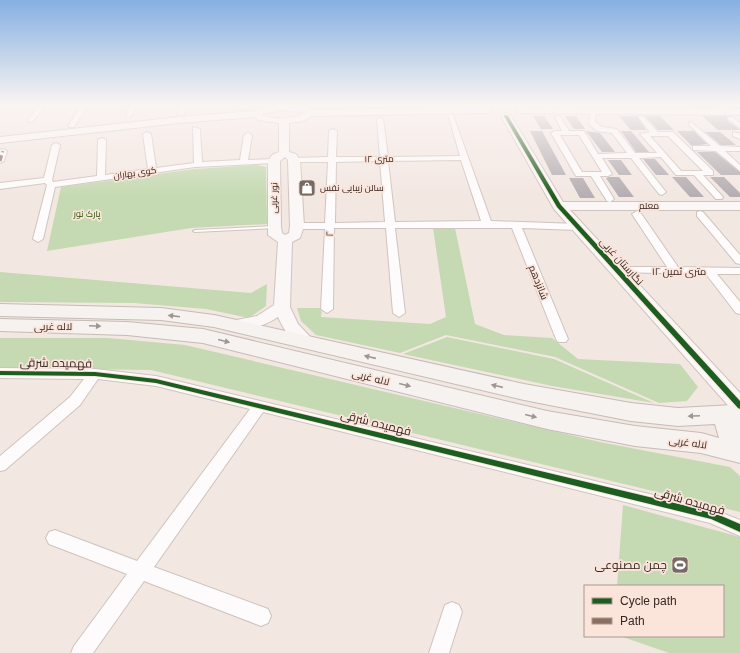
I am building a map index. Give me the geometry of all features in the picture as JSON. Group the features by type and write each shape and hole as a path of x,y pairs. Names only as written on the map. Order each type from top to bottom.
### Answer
{"main road":[{"name":"لاله غربی","path":"0,310 161,314 236,325 307,343 524,392 631,412 678,417 738,411"},
{"name":"لاله غربی","path":"0,326 93,326 203,336 547,420 635,436 702,443 740,453"},
{"path":"738,411 728,419 726,426 728,434 740,448"}],"street":[{"path":"0,140 49,134"},
{"path":"146,134 152,171"},
{"path":"196,134 198,165"},
{"name":"نور غربی","path":"284,134 284,158 274,227 275,236 285,240"},
{"name":"۲","path":"327,309 333,134"},
{"path":"382,134 399,313"},
{"path":"457,134 487,224"},
{"name":"نگارستان غربی","path":"520,134 559,206 617,270 738,411"},
{"path":"556,134 579,174 608,174 582,134"},
{"path":"617,134 662,192"},
{"path":"644,134 679,173 710,173 670,134"},
{"path":"703,134 740,169"},
{"path":"244,163 248,135"},
{"path":"101,178 102,140"},
{"path":"38,239 56,145"},
{"path":"591,148 657,148"},
{"path":"696,148 740,149"},
{"path":"0,162 3,151"},
{"path":"596,156 663,155"},
{"name":"نور غربی","path":"284,158 297,226"},
{"name":"۱۲ متری","path":"284,158 465,158"},
{"name":"کوی بهاران","path":"0,186 101,178 198,165 244,163 284,158"},
{"path":"696,173 719,197"},
{"path":"594,174 610,199"},
{"name":"معلم","path":"559,206 740,206"},
{"path":"637,214 674,271"},
{"path":"700,214 740,261"},
{"path":"307,343 291,327 282,307 285,240 295,235 297,226 487,224 578,227"},
{"name":"شانزدهم","path":"516,225 562,339"},
{"name":"۱۲ متری ثمین","path":"617,270 740,271"},
{"path":"709,271 740,310"},
{"path":"236,325 262,320 282,307"},
{"name":"فهمیده شرقی","path":"0,373 94,374 156,381 712,516 740,528"},
{"path":"0,465 75,401 94,374"},
{"path":"81,653 260,406"},
{"path":"56,538 261,616"},
{"path":"439,653 452,612"}],"lane":[{"path":"195,231 274,227"}],"green space":[{"name":"پارک نور","path":"257,165 266,167 267,224 191,228 47,251 61,187 195,169"},
{"path":"433,228 455,228 475,324 504,335 552,338 578,359 680,364 698,387 687,401 659,403 555,357 446,335 400,353 316,335 301,321 297,308 322,308 321,317 430,324 446,317"},
{"path":"0,272 251,293 267,284 266,306 249,318 206,309 134,303 0,302"},
{"path":"447,337 554,359 654,403 552,386 403,354"},
{"path":"0,338 108,338 185,345 600,442 730,467 740,476 740,512 151,370 0,368"},
{"path":"623,505 740,537 740,653 669,653 623,637 724,637 724,585 617,585"}],"building":[{"path":"532,134 544,134 566,175 552,175"},
{"path":"589,134 601,134 615,152 602,152"},
{"path":"623,134 634,134 649,152 636,152"},
{"path":"680,134 697,134 707,144 692,146"},
{"path":"708,134 723,134 736,145 721,145"},
{"path":"697,152 715,152 740,172 740,175 721,175"},
{"path":"643,159 655,159 669,175 656,175"},
{"path":"608,160 621,160 632,175 619,175"},
{"path":"619,177 634,197 619,197 606,178"},
{"path":"672,177 686,177 704,197 690,197"},
{"path":"710,177 724,177 740,193 740,197 730,197"},
{"path":"569,178 583,178 595,198 580,198"}],"marked path":[{"path":"0,161 3,151"}],"cycle path":[{"path":"517,134 559,206 740,406"},
{"path":"0,373 95,374 156,381 712,516 740,528"}],"place":[{"name":"سالن زیبایی نفس","path":"307,188"},
{"name":"چمن مصنوعی","path":"680,565"}]}
